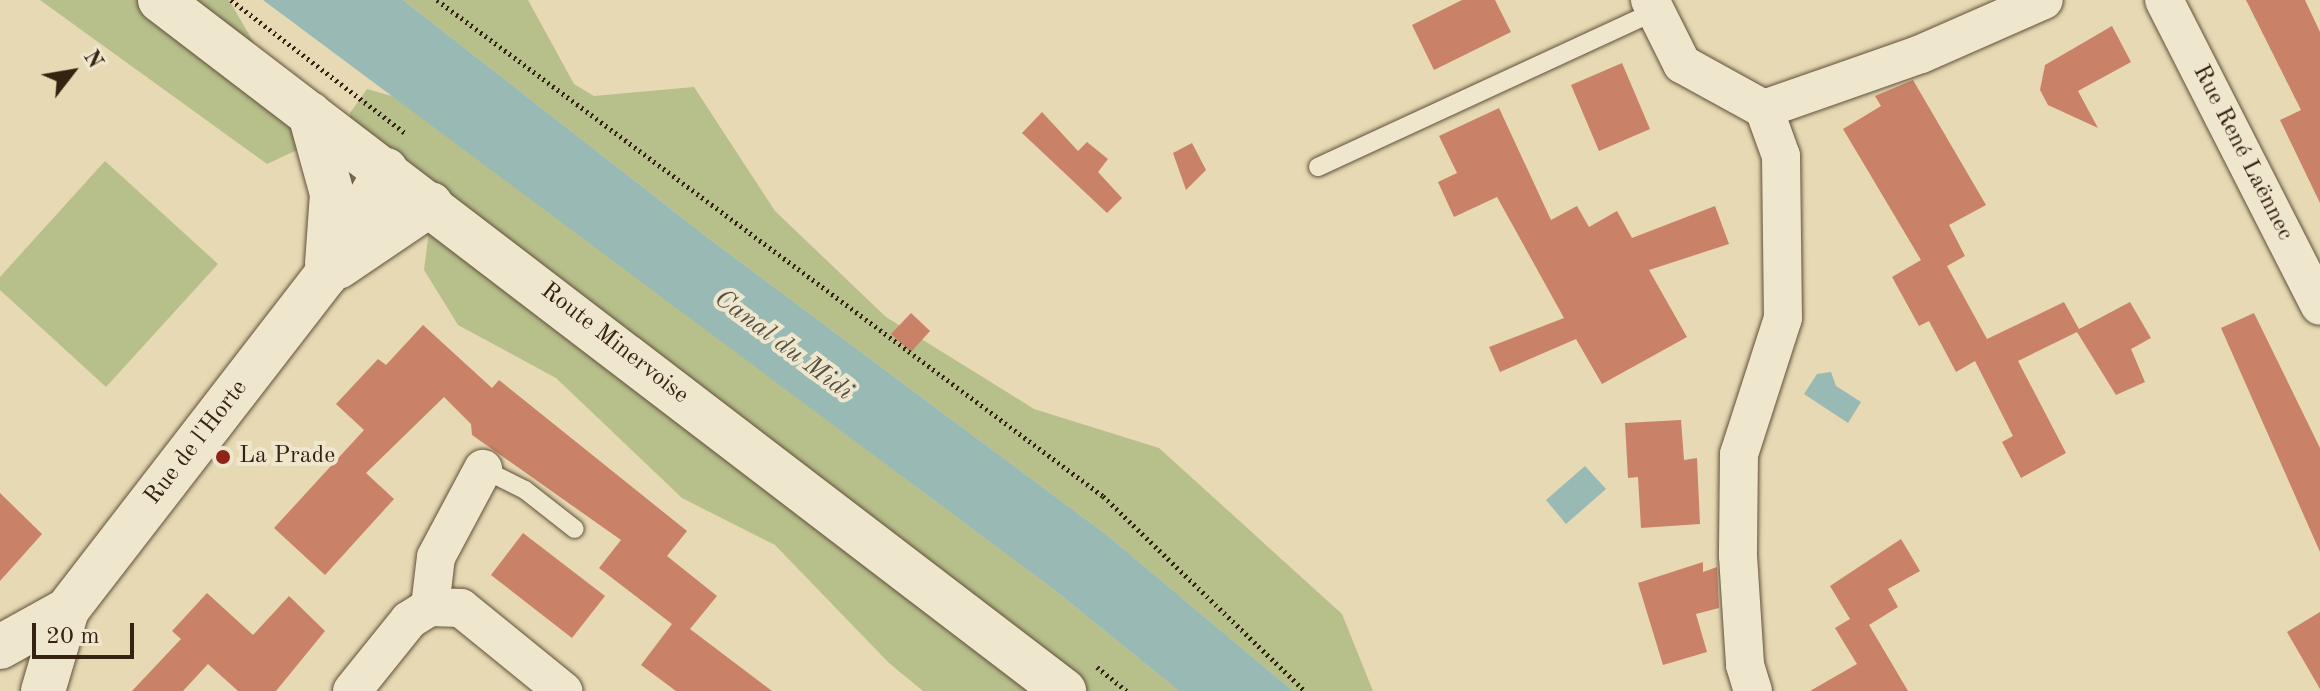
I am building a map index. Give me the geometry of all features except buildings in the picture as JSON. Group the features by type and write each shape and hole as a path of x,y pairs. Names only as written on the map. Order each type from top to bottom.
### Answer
{"main road":[{"name":"Route Minervoise","path":"160,0 431,204 1064,691"},
{"path":"310,114 332,194 326,275"},
{"name":"Rue de l'Horte","path":"14,673 67,610 326,275 386,170"},
{"name":"Rue de l'Horte","path":"326,275 431,204"},
{"name":"Rue de l'Horte","path":"14,673 67,610"}],"street":[{"path":"1764,109 1921,54 2044,0"},
{"name":"Rue René Laënnec","path":"2164,0 2320,306"},
{"path":"1651,6 1682,64 1764,109 1781,156 1786,251 1783,318 1739,454 1738,556 1745,665 1753,691"},
{"path":"430,607 436,557 483,469"},
{"path":"352,691 409,620 430,607 461,608 562,691"}],"lane":[{"path":"1318,167 1651,6"},
{"path":"483,469 525,490 575,529"}],"path":[{"path":"437,0 1103,496 1305,691"}],"green space":[{"path":"40,0 229,0 312,143 267,164"},
{"path":"403,0 528,0 574,84 594,96 694,87 775,211 886,317 1034,409 1159,448 1342,614 1373,691 1293,691 1108,536 708,238"},
{"path":"367,89 395,97 1052,588 1179,691 923,691 889,663 775,545 682,498 556,378 458,325 424,270 429,231 356,172 350,113"},
{"path":"105,161 218,264 106,387 0,290 0,277"}],"water":[{"name":"Canal du Midi","path":"263,0 403,0 708,238 1108,536 1293,691 1179,691 1052,588"},
{"path":"1831,372 1836,386 1861,402 1848,423 1804,394 1817,374"},
{"path":"1585,466 1606,489 1566,524 1546,500"}],"place":[{"name":"La Prade","path":"223,457"}]}
